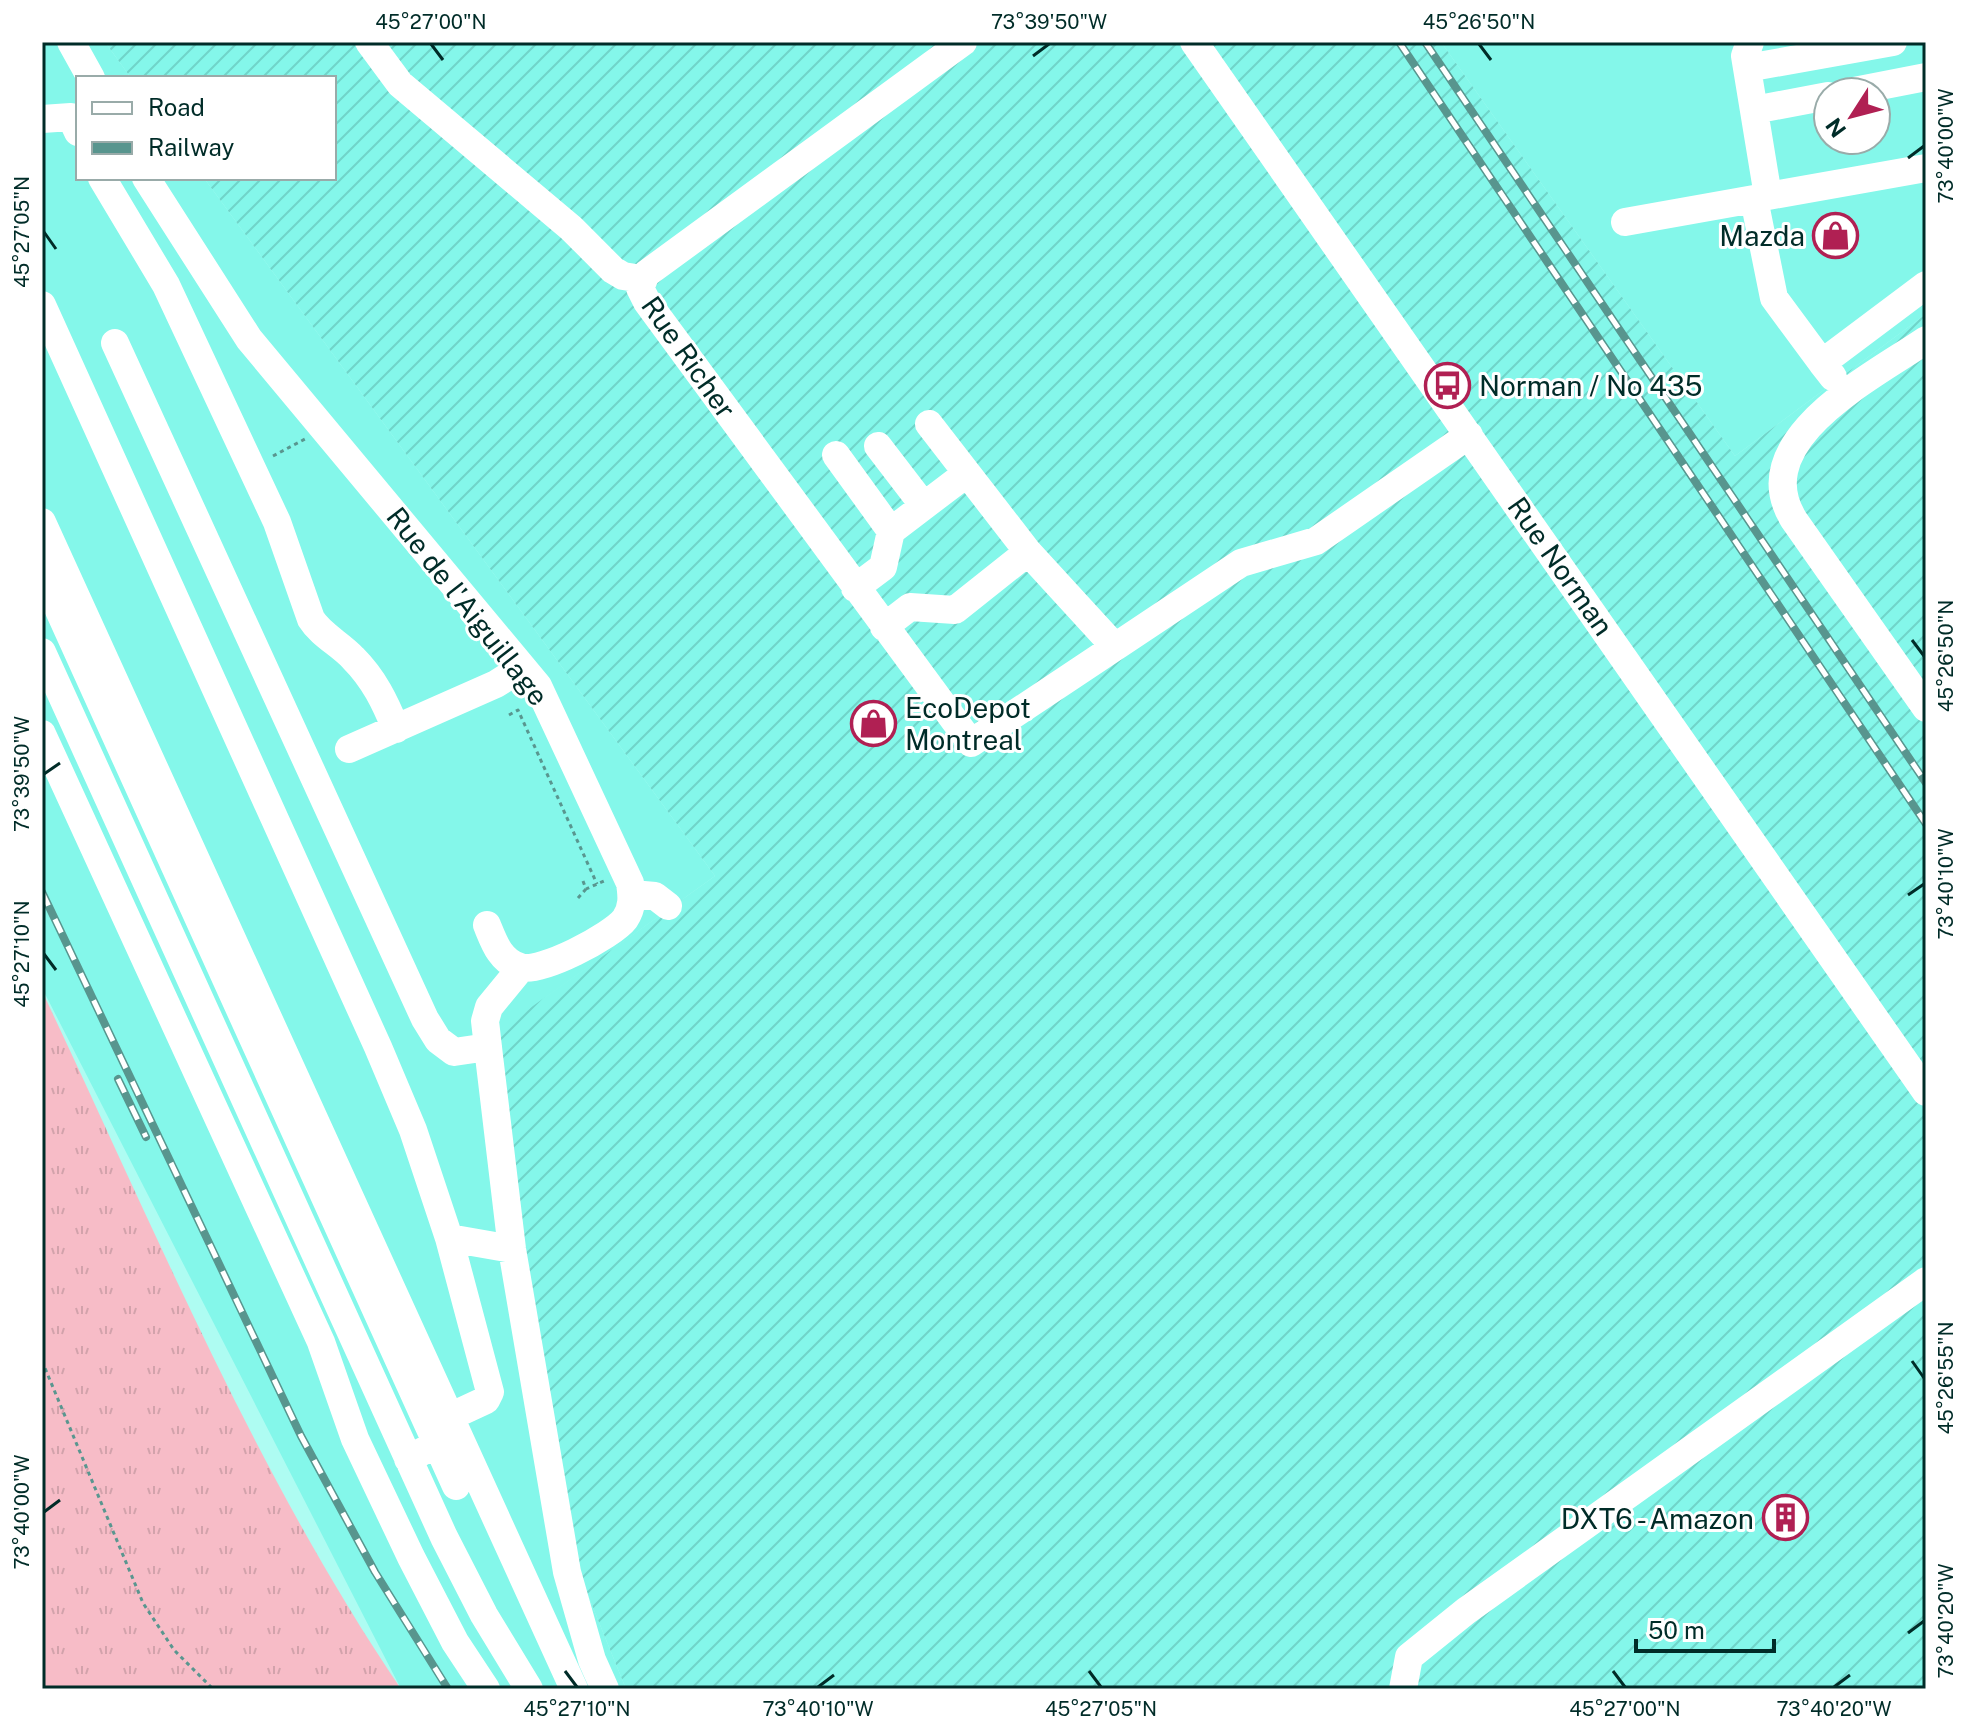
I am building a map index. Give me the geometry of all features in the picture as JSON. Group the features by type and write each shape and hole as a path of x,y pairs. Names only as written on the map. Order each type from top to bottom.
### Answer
{"street":[{"path":"71,42 90,76"},
{"path":"369,42 400,84 571,228 613,270 623,276 642,279"},
{"name":"Rue Richer","path":"963,42 642,279 640,288 647,302 855,588 971,743 1115,647"},
{"name":"Rue Norman","path":"1194,42 1926,1092"},
{"path":"1847,395 1774,298 1748,55 1893,42"},
{"path":"1892,84 1926,77"},
{"path":"1754,110 1812,99"},
{"path":"42,119 76,121"},
{"path":"1625,222 1926,168"},
{"path":"103,180 166,285 277,522 311,619 319,631 354,658 375,684 396,729"},
{"name":"Rue de l'Aiguillage","path":"147,180 249,339 448,575 544,695 626,875 622,886"},
{"path":"1822,363 1926,285"},
{"path":"42,305 378,1047 413,1130 449,1238 490,1388 486,1400 464,1408 445,1434 408,1459"},
{"path":"1926,340 1811,421 1794,444 1784,475 1786,504 1926,708"},
{"path":"115,343 425,1019 438,1040 454,1052 488,1047"},
{"path":"929,424 1028,552 1115,647 1241,563 1316,541 1469,435"},
{"path":"878,446 924,506"},
{"path":"836,455 891,531"},
{"path":"855,588 883,567 891,531 966,474"},
{"path":"42,522 445,1434 456,1486"},
{"path":"884,627 910,607 955,610 1028,552"},
{"path":"42,573 445,1434 574,1689"},
{"path":"42,652 462,1574 529,1689"},
{"path":"349,749 496,684 521,668"},
{"path":"42,734 321,1342 355,1439 436,1609 486,1689"},
{"path":"622,886 655,896 668,906"},
{"path":"487,925 502,957 521,968 532,968 578,950 615,929 629,913 622,886"},
{"path":"521,968 489,1007 485,1021 488,1047 512,1249 567,1572 592,1660 605,1689"},
{"path":"449,1238 512,1249"},
{"path":"1403,1689 1409,1657 1466,1611 1926,1281"}],"path":[{"path":"509,715 518,710 597,884"},
{"path":"554,812 562,808"},
{"path":"583,881 586,889"},
{"path":"578,898 586,889 597,884 622,886"},
{"path":"42,1361 143,1603 174,1650 213,1689"}],"shaded area":[{"path":"42,42 105,42 130,76 76,76 76,180 205,180 715,876 489,1038 577,1568 626,1689 401,1689 42,988"},
{"path":"105,42 1441,42 1735,456 1926,314 1926,1689 626,1689 577,1568 488,1038 715,876 205,180 336,180 336,76 130,76"},
{"path":"1441,42 1926,42 1926,314 1735,456"}],"green space":[{"path":"42,991 252,1435 348,1606 401,1689 42,1689"}],"railway":[{"path":"1399,42 1926,824"},
{"path":"1425,42 1926,783"},
{"path":"42,892 301,1436 375,1572 448,1689"},
{"path":"118,1079 146,1137"}],"place":[{"name":"Mazda","path":"1836,235"},
{"name":"Norman / No 435","path":"1448,385"},
{"name":"EcoDepot Montreal","path":"874,723"},
{"name":"DXT6 - Amazon","path":"1785,1518"}]}
